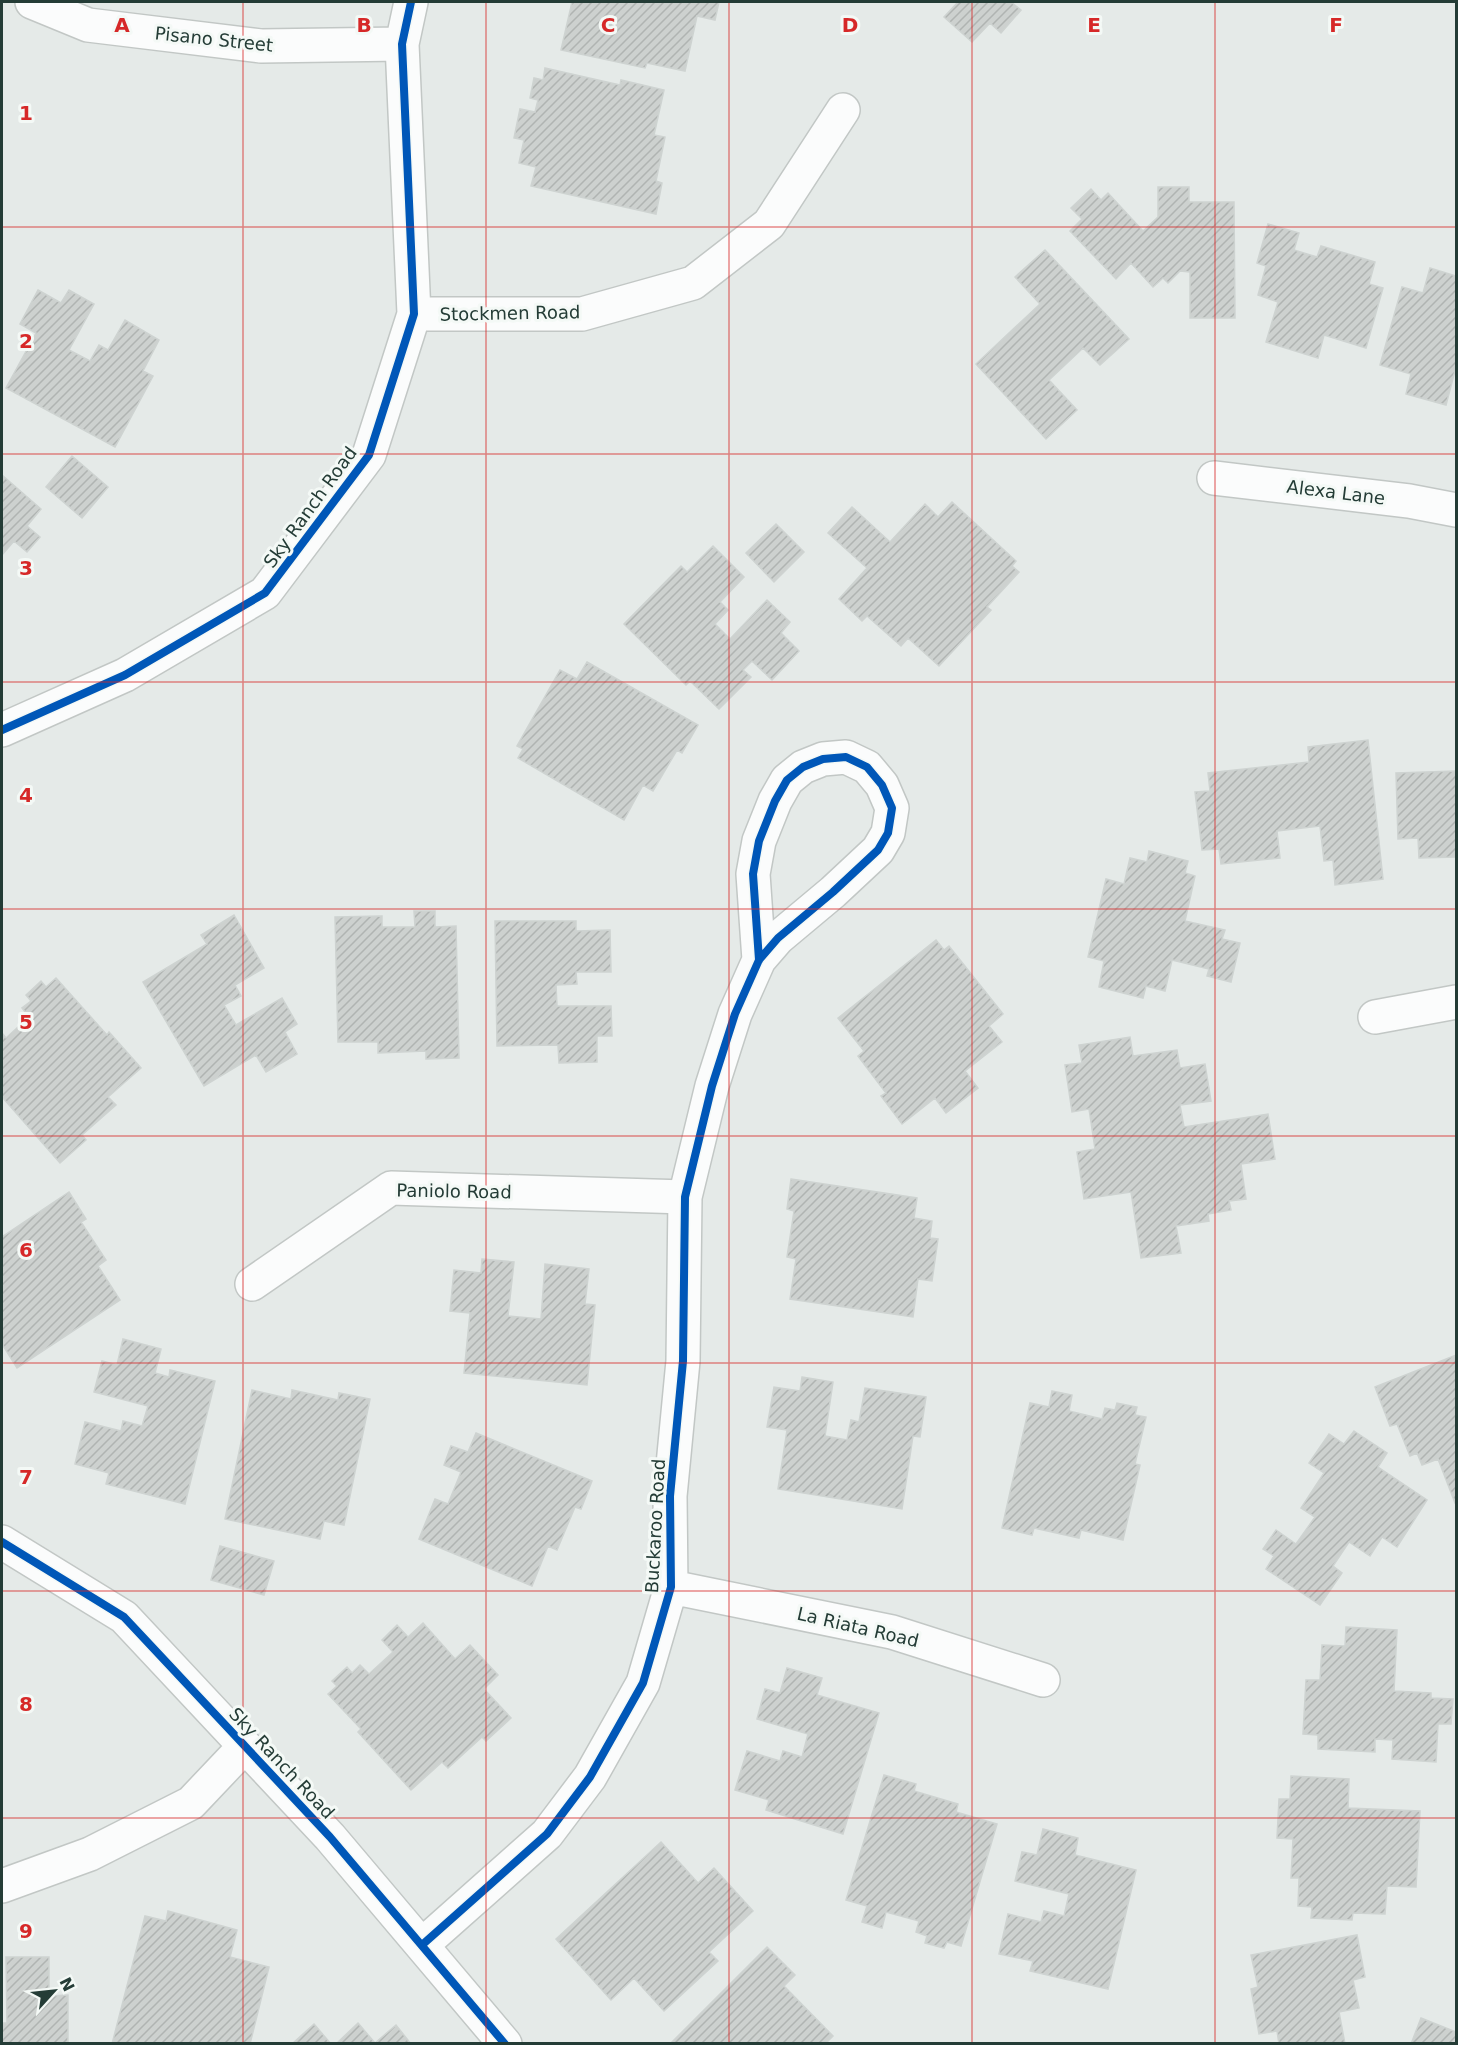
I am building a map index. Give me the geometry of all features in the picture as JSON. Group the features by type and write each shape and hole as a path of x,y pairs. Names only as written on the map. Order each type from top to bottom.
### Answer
{"street":[{"name":"Pisano Street","path":"32,2 88,25 261,46 402,44"},
{"name":"Sky Ranch Road","path":"2,730 125,675 265,593 369,455 414,314 402,44 411,2"},
{"name":"Stockmen Road","path":"414,314 582,314 693,283 769,224 843,110"},
{"name":"Alexa Lane","path":"1214,478 1409,501 1456,510"},
{"name":"Buckaroo Road","path":"422,1945 547,1834 590,1777 644,1683 671,1587 670,1496 683,1361 685,1197 712,1086 735,1014 759,960 778,938 878,850 888,833 892,808 882,785 867,767 846,757 823,759 803,767 787,780 779,794 759,841 753,874 759,960"},
{"path":"1375,1017 1456,1002"},
{"name":"Paniolo Road","path":"252,1284 391,1188 685,1197"},
{"name":"Sky Ranch Road","path":"2,1542 124,1617 330,1837 505,2043"},
{"name":"La Riata Road","path":"671,1587 892,1632 1043,1680"},
{"path":"2,1886 90,1854 191,1803 246,1746"}],"building":[{"path":"572,2 719,2 715,20 697,16 685,71 647,63 645,68 561,50"},
{"path":"958,2 1011,2 1021,10 1001,33 990,23 972,42 944,17"},
{"path":"545,68 620,85 621,80 664,90 654,135 665,137 656,181 662,183 656,214 531,186 536,167 519,163 524,140 514,138 520,109 535,112 538,100 530,98 534,78 543,80"},
{"path":"1158,187 1189,187 1189,202 1234,202 1235,318 1190,318 1190,272 1180,271 1168,283 1163,278 1153,287 1131,263 1116,279 1070,231 1082,219 1071,208 1091,189 1101,200 1108,193 1143,231 1158,217"},
{"path":"1268,224 1299,233 1294,250 1317,257 1321,246 1375,262 1369,284 1383,288 1366,348 1324,335 1318,358 1266,342 1278,302 1258,295 1266,266 1257,263"},
{"path":"1045,250 1129,339 1100,365 1083,348 1049,380 1077,410 1046,439 976,364 1040,304 1015,277"},
{"path":"1430,268 1456,276 1456,367 1446,405 1406,394 1411,374 1380,365 1402,287 1423,293"},
{"path":"38,290 61,303 69,290 94,304 69,350 90,361 99,345 108,350 125,320 159,340 143,371 153,376 115,447 6,388 36,333 20,324"},
{"path":"72,456 108,487 82,518 46,487"},
{"path":"2,475 41,509 27,526 40,537 27,552 14,541 2,555"},
{"path":"952,502 1016,561 1012,566 1019,572 987,607 991,610 939,666 908,638 901,646 867,616 862,621 839,599 867,568 828,533 852,507 890,542 925,504 938,517"},
{"path":"776,524 804,552 774,582 746,553"},
{"path":"713,546 744,577 720,602 728,610 715,624 730,639 767,600 790,622 781,633 799,651 772,680 752,661 743,670 751,677 719,709 690,681 686,685 624,624 681,566 687,572"},
{"path":"587,662 698,725 682,753 677,750 653,791 643,785 624,820 518,758 523,749 517,746 560,670 577,679"},
{"path":"1368,740 1383,879 1335,885 1333,860 1324,861 1320,826 1277,831 1280,858 1221,864 1219,849 1202,850 1195,792 1210,791 1208,773 1309,762 1308,747"},
{"path":"1456,771 1456,857 1419,858 1418,838 1398,839 1396,773"},
{"path":"1149,851 1188,861 1185,873 1195,876 1185,921 1225,930 1222,939 1240,943 1231,982 1207,976 1209,969 1172,960 1165,991 1146,986 1143,998 1099,987 1104,961 1088,957 1106,879 1124,884 1130,858 1147,862"},
{"path":"414,911 435,911 435,927 456,926 459,1058 426,1059 426,1051 378,1053 378,1042 338,1042 335,917 382,916 382,927 415,927"},
{"path":"234,915 264,968 235,985 241,996 224,1005 236,1025 282,998 297,1024 285,1032 297,1054 266,1072 256,1055 204,1086 143,982 207,944 201,935"},
{"path":"495,921 576,921 576,931 610,930 611,972 576,972 577,984 556,985 557,1006 611,1006 612,1036 597,1036 597,1062 559,1063 558,1045 497,1046"},
{"path":"936,940 944,950 949,946 1003,1014 989,1026 1002,1042 965,1071 978,1088 946,1113 935,1098 902,1124 881,1096 886,1093 858,1056 864,1051 838,1018"},
{"path":"56,978 107,1035 109,1032 141,1068 108,1097 116,1105 82,1135 86,1140 60,1163 2,1097 2,1033 6,1038 29,1017 22,1008 31,1001 26,995 41,981 46,987"},
{"path":"1130,1037 1133,1056 1177,1050 1180,1068 1205,1064 1211,1101 1180,1105 1184,1127 1268,1114 1275,1159 1241,1164 1246,1199 1229,1201 1231,1210 1208,1214 1209,1221 1176,1226 1181,1253 1141,1258 1131,1192 1084,1199 1077,1152 1095,1149 1089,1109 1072,1112 1065,1065 1082,1063 1079,1045"},
{"path":"791,1179 917,1198 914,1218 932,1221 930,1238 938,1239 932,1281 918,1279 913,1317 790,1299 796,1259 787,1257 794,1211 787,1209"},
{"path":"69,1192 86,1219 81,1222 106,1260 98,1266 120,1300 17,1368 2,1344 2,1326 4,1325 2,1321 2,1237"},
{"path":"482,1259 514,1262 508,1316 541,1319 545,1264 589,1269 585,1304 595,1305 587,1385 464,1373 470,1313 450,1311 454,1270 481,1273"},
{"path":"123,1339 161,1349 155,1373 169,1377 170,1370 215,1381 185,1504 106,1484 109,1473 75,1464 85,1422 121,1431 123,1421 142,1426 148,1406 94,1392 102,1361 117,1365"},
{"path":"1456,1355 1455,1503 1438,1459 1422,1465 1417,1453 1410,1456 1397,1424 1390,1426 1375,1387"},
{"path":"802,1377 833,1382 825,1436 847,1440 851,1420 859,1422 865,1388 926,1397 920,1437 913,1436 902,1509 778,1489 787,1430 767,1427 774,1387 800,1391"},
{"path":"252,1390 291,1399 292,1390 338,1400 339,1393 370,1399 344,1525 324,1521 320,1539 225,1519"},
{"path":"1052,1391 1072,1395 1069,1411 1102,1419 1105,1408 1115,1410 1117,1403 1137,1407 1135,1415 1146,1417 1135,1464 1140,1465 1123,1540 1081,1530 1079,1538 1034,1528 1032,1535 1002,1528 1030,1403 1049,1407"},
{"path":"1354,1431 1387,1453 1378,1467 1427,1500 1397,1547 1382,1537 1370,1556 1349,1542 1333,1566 1342,1573 1320,1605 1266,1569 1274,1556 1263,1549 1276,1530 1296,1544 1315,1517 1301,1508 1324,1473 1309,1463 1329,1434 1344,1444"},
{"path":"476,1433 592,1481 581,1509 575,1507 557,1550 548,1546 532,1586 419,1539 435,1499 448,1504 461,1472 444,1465 451,1446 468,1452"},
{"path":"220,1546 274,1561 264,1595 211,1580"},
{"path":"423,1623 455,1659 470,1645 498,1675 484,1689 511,1718 486,1741 482,1737 448,1768 442,1762 411,1790 358,1732 361,1729 328,1694 337,1686 332,1681 347,1667 352,1673 360,1665 369,1674 393,1652 382,1640 397,1625 408,1637"},
{"path":"1346,1627 1397,1630 1394,1691 1431,1693 1431,1698 1453,1699 1451,1724 1438,1724 1436,1762 1392,1759 1393,1740 1375,1739 1375,1752 1318,1749 1318,1735 1303,1734 1306,1680 1320,1680 1322,1645 1345,1646"},
{"path":"787,1668 822,1678 817,1695 879,1713 843,1834 766,1810 769,1800 735,1790 747,1751 780,1761 783,1751 802,1757 808,1734 757,1719 765,1689 780,1693"},
{"path":"884,1775 916,1784 914,1791 958,1804 956,1812 997,1824 961,1946 947,1942 944,1948 925,1943 927,1936 916,1932 919,1921 886,1912 882,1928 862,1922 867,1906 846,1900"},
{"path":"1291,1776 1349,1779 1348,1808 1420,1811 1416,1887 1387,1886 1385,1914 1353,1913 1352,1920 1311,1918 1312,1907 1298,1906 1299,1878 1291,1878 1293,1839 1277,1838 1279,1799 1290,1799"},
{"path":"1043,1829 1078,1838 1075,1855 1136,1870 1108,1989 1030,1971 1033,1961 999,1954 1008,1914 1041,1922 1044,1911 1064,1916 1069,1894 1015,1881 1022,1852 1037,1855"},
{"path":"661,1842 698,1883 714,1868 753,1911 709,1952 718,1961 664,2011 634,1978 611,2000 556,1939"},
{"path":"168,1911 237,1930 230,1957 269,1967 250,2044 112,2044 145,1916 166,1921"},
{"path":"1357,1935 1365,1977 1353,1980 1359,2008 1339,2012 1345,2044 1279,2044 1277,2031 1259,2034 1251,1989 1258,1987 1251,1955"},
{"path":"767,1947 795,1975 784,1986 833,2036 825,2044 670,2044"},
{"path":"6,1957 49,1957 49,1996 68,1995 68,2044 2,2044 2,2023 7,2023"},
{"path":"1421,2018 1456,2032 1456,2044 1411,2044"},
{"path":"358,2023 375,2043 396,2025 411,2044 336,2044"},
{"path":"314,2024 331,2044 292,2044"}],"cycle path":[{"path":"2,730 125,675 265,593 369,455 414,314 402,44 411,2"},
{"path":"422,1945 547,1834 590,1777 643,1683 671,1587 670,1496 683,1361 685,1197 712,1086 735,1014 759,960 778,938 833,892 878,850 888,833 892,808 882,785 867,767 846,757 823,759 803,767 787,780 775,801 759,841 753,874 759,960"},
{"path":"2,1542 124,1617 330,1837 505,2044"}]}
